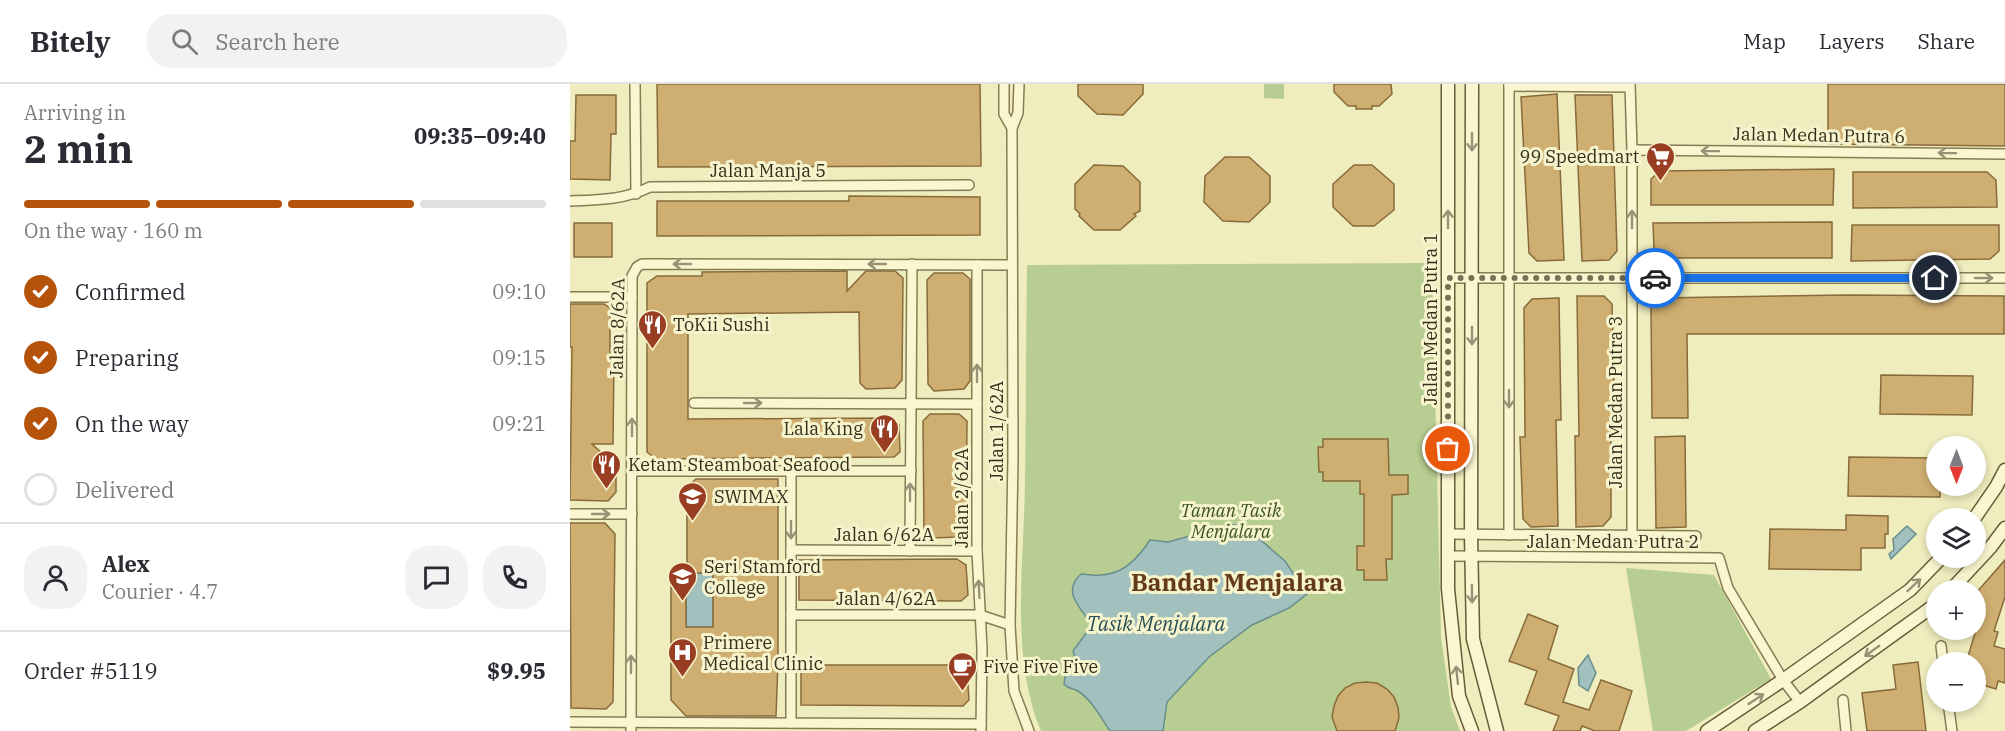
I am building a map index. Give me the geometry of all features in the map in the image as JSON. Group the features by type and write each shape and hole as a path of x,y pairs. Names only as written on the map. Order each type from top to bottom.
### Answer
{"street":[{"path":"635,84 636,194"},
{"name":"Jalan 1/62A","path":"1004,84 1004,114 1012,128"},
{"name":"Jalan 1/62A","path":"1019,84 1018,113 1012,128 1013,458 1010,625 1014,691 1029,731"},
{"name":"Jalan Medan Putra 1","path":"1448,84 1448,589 1459,696 1472,731"},
{"path":"1472,84 1471,556 1473,639 1497,731"},
{"path":"1509,535 1509,85 1630,85"},
{"name":"Jalan Medan Putra 3","path":"1630,85 1632,536"},
{"name":"Jalan Medan Putra 6","path":"1632,150 2005,153"},
{"name":"Jalan Manja 5","path":"570,201 608,200 636,194 650,187 969,185"},
{"name":"Jalan 8/62A","path":"631,726 633,271 642,264 1012,265"},
{"path":"910,551 912,264"},
{"name":"Jalan 2/62A","path":"977,265 977,551 981,728"},
{"path":"1448,278 2005,278"},
{"path":"570,297 632,297"},
{"path":"694,403 977,404"},
{"path":"1982,508 2005,470"},
{"path":"632,471 911,471"},
{"path":"791,471 791,723"},
{"path":"570,514 632,514"},
{"path":"1960,580 2005,528"},
{"path":"1448,534 1696,536"},
{"name":"Jalan 6/62A","path":"791,550 977,551"},
{"name":"Jalan Medan Putra 2","path":"1447,556 1719,558 1728,588 1783,680 1800,702"},
{"path":"1707,731 1910,590 1931,568"},
{"path":"1755,731 1800,702 1926,611"},
{"name":"Jalan 4/62A","path":"791,615 980,615 1010,625"},
{"path":"1941,646 1942,652"},
{"path":"1843,700 1846,731"},
{"path":"1949,712 1952,731"},
{"path":"570,722 631,726 791,723 816,727 981,728"}],"green space":[{"path":"1264,84 1284,84 1284,99 1264,98"},
{"name":"Taman Tasik Menjalara","path":"1432,263 1441,637 1451,707 1460,731 1041,731 1031,702 1025,672 1021,609 1025,483 1027,265"},
{"path":"1626,568 1714,575 1771,679 1686,731 1653,731"}],"water":[{"name":"Tasik Menjalara","path":"1230,525 1243,525 1285,561 1307,594 1289,608 1252,625 1209,657 1167,702 1163,731 1110,731 1086,698 1064,684 1066,671 1075,660 1073,651 1092,625 1075,600 1073,587 1075,581 1081,574 1096,575 1117,572 1130,564 1150,540 1168,542"},
{"path":"1907,526 1916,534 1891,559 1889,554 1894,550 1893,539"},
{"path":"686,573 713,573 713,627 686,627"},
{"path":"1588,655 1596,673 1588,691 1579,685 1578,668"}],"building":[{"path":"657,84 980,84 981,166 658,167"},
{"path":"1078,84 1143,84 1143,94 1123,115 1097,114 1078,96"},
{"path":"1334,84 1391,84 1392,94 1379,106 1372,106 1372,109 1356,109 1356,106 1348,106 1334,92"},
{"path":"1828,84 2005,84 2005,146 1828,144"},
{"path":"1557,94 1564,260 1537,261 1529,253 1521,97"},
{"path":"576,95 616,95 616,134 611,134 610,180 570,179 570,141 575,141"},
{"path":"1575,95 1612,95 1617,251 1609,260 1582,261"},
{"path":"1225,157 1249,157 1270,176 1270,202 1249,222 1223,221 1204,202 1205,176"},
{"path":"1094,165 1123,166 1140,182 1140,211 1134,214 1136,216 1120,230 1094,230 1075,209 1075,184"},
{"path":"1354,165 1372,165 1394,184 1394,210 1374,226 1353,226 1333,207 1333,184"},
{"path":"1834,169 1833,205 1651,205 1651,179 1660,171"},
{"path":"1853,172 1987,172 1996,180 1997,207 1853,208"},
{"path":"849,196 980,197 980,235 657,236 657,201 849,201"},
{"path":"1832,222 1832,258 1663,258 1654,250 1653,223"},
{"path":"574,223 612,223 612,257 574,257"},
{"path":"1852,225 1999,225 1999,251 1990,259 1851,261"},
{"path":"847,271 847,291 866,271 895,271 903,278 902,380 895,388 866,389 860,383 859,312 688,314 688,419 890,418 899,425 900,452 894,457 656,459 647,452 647,283 657,276 702,276 702,272"},
{"path":"934,273 963,273 970,279 970,381 964,389 934,391 928,384 927,280"},
{"path":"1847,295 2004,296 2004,334 1687,334 1688,418 1652,418 1651,307 1659,298"},
{"path":"1577,296 1604,296 1612,304 1615,421 1611,421 1611,517 1603,526 1576,527 1575,436 1579,436"},
{"path":"1559,298 1561,420 1556,420 1558,526 1531,527 1523,519 1520,437 1525,437 1524,308 1532,299"},
{"path":"570,304 604,304 610,308 610,358 614,358 613,444 592,444 616,466 616,492 608,501 570,500 572,347 570,347"},
{"path":"1881,375 1973,376 1972,415 1880,414"},
{"path":"930,414 959,414 967,421 966,529 960,537 931,538 924,531 923,421"},
{"path":"1685,436 1686,527 1656,528 1655,437"},
{"path":"1323,439 1388,439 1389,475 1408,475 1408,494 1392,495 1392,559 1386,559 1387,580 1364,580 1364,570 1357,570 1357,546 1364,546 1364,494 1360,494 1360,481 1323,481 1323,472 1319,472 1318,447 1323,447"},
{"path":"1849,457 1926,458 1926,496 1940,497 1848,496"},
{"path":"696,479 778,479 776,716 686,716 671,700 671,584 686,569 686,627 713,627 713,573 687,573 687,487"},
{"path":"1846,515 1888,516 1885,548 1861,548 1861,570 1769,569 1770,529 1846,530"},
{"path":"570,523 605,523 615,534 613,702 606,709 571,708"},
{"path":"957,559 966,565 968,595 961,601 799,600 799,560"},
{"path":"2005,560 2005,597 1994,631 1998,632 1994,646 2005,649 2005,683 1998,681 1996,689 1986,686 1986,652 1969,652 1973,640 1986,640 1986,582"},
{"path":"1528,614 1558,626 1548,659 1574,669 1563,702 1589,710 1601,680 1632,691 1619,731 1595,731 1582,726 1580,731 1553,731 1559,716 1525,704 1537,671 1509,661"},
{"path":"1918,662 1926,731 1867,731 1862,693 1896,689 1893,665"},
{"path":"801,665 959,665 967,670 969,700 963,706 801,705"},
{"path":"1355,683 1377,683 1394,697 1399,718 1395,731 1337,731 1332,717 1338,696 1345,688"}],"way so far":[{"path":"1448,449 1448,278 1655,278"}],"place":[{"name":"99 Speedmart","path":"1660,182"},
{"name":"ToKii Sushi","path":"652,350"},
{"name":"Lala King","path":"884,454"},
{"name":"Ketam Steamboat Seafood","path":"607,490"},
{"name":"SWIMAX","path":"693,522"},
{"name":"Seri Stamford College","path":"683,602"},
{"name":"Primere Medical Clinic","path":"682,678"},
{"name":"Five Five Five","path":"962,692"}],"district":[{"name":"Bandar Menjalara","path":"1237,582"}],"route":[{"path":"1655,278 1935,278"}]}
